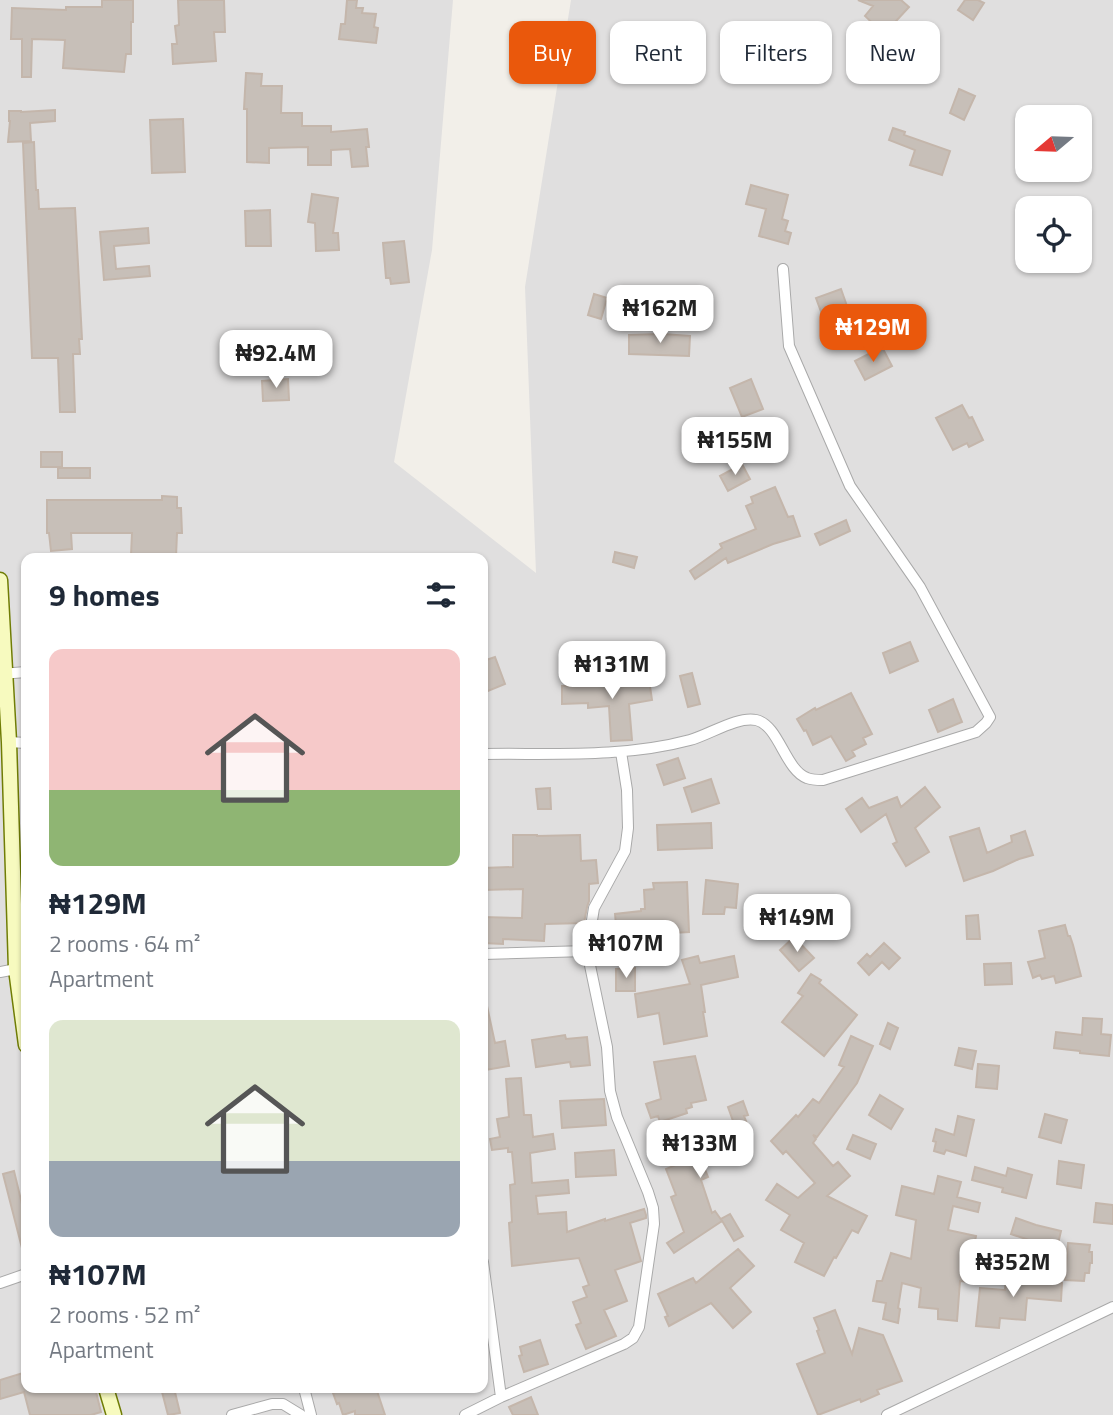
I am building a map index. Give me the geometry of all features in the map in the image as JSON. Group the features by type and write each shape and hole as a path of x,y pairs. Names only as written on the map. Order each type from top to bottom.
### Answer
{"main road":[{"path":"0,580 2,673 9,742 16,969 21,1007"},
{"path":"107,1393 114,1415"}],"street":[{"path":"488,754 621,752 691,740 740,721 754,719 765,723 798,772 808,779 823,780 976,732 990,717 920,587 850,486 789,346 783,269"},
{"path":"2,673 21,672"},
{"path":"9,742 21,743"},
{"path":"466,1415 624,1344 633,1338 639,1327 654,1224 653,1209 617,1117 610,1091 607,1047 587,951 594,908 625,851 628,828 627,790 621,752"},
{"path":"488,954 587,951"},
{"path":"0,972 16,969"},
{"path":"0,1283 21,1276"},
{"path":"488,1300 501,1397"},
{"path":"887,1415 1113,1307"},
{"path":"305,1393 311,1415"},
{"path":"232,1415 272,1404 283,1404 301,1415"}],"shaded area":[{"path":"0,0 453,0 432,250 394,462 536,573 525,287 558,84 596,84 596,21 568,21 571,0 1113,0 1113,1415 0,1415"}],"building":[{"path":"102,0 133,0 131,54 126,54 124,72 63,68 65,40 32,39 31,77 22,77 22,39 11,39 12,8 66,10 66,7 102,7"},
{"path":"178,0 224,0 225,32 214,32 216,61 173,64 172,44 177,44 175,26 179,25"},
{"path":"347,0 357,0 356,8 363,8 362,13 376,14 376,43 339,39 341,24 345,24"},
{"path":"858,0 901,0 909,7 896,21 870,21 865,16 873,6"},
{"path":"965,0 984,3 973,20 958,10"},
{"path":"246,73 262,74 261,86 282,86 281,113 302,113 302,126 331,126 331,132 367,129 368,166 352,167 350,149 331,150 331,165 308,165 308,147 269,148 269,163 247,162 247,109 244,109"},
{"path":"959,89 975,96 964,120 950,113"},
{"path":"55,110 55,121 30,123 31,141 8,142 9,111"},
{"path":"183,119 185,172 152,173 150,120"},
{"path":"893,128 905,132 904,135 950,151 942,175 910,165 915,150 889,140"},
{"path":"34,142 39,209 75,208 82,339 79,339 80,354 73,354 75,412 60,412 58,358 32,358 23,143"},
{"path":"751,185 788,195 782,219 788,221 785,231 791,233 788,244 759,236 766,209 746,204"},
{"path":"312,194 338,198 333,233 338,233 339,250 316,251 315,223 308,222"},
{"path":"270,210 271,246 246,246 245,211"},
{"path":"148,228 149,243 114,246 116,269 149,266 150,276 104,280 100,232"},
{"path":"404,241 409,282 391,284 390,278 386,278 383,243"},
{"path":"841,289 847,306 823,317 816,298"},
{"path":"594,294 607,298 601,319 588,315"},
{"path":"629,335 690,336 689,356 629,354"},
{"path":"262,336 286,336 286,363 262,363"},
{"path":"882,347 892,366 865,380 855,361"},
{"path":"288,379 289,400 263,401 262,381"},
{"path":"751,379 763,409 742,417 730,388"},
{"path":"962,405 969,418 972,417 983,440 969,447 967,443 953,450 936,418"},
{"path":"41,452 62,452 62,467 41,467"},
{"path":"742,464 750,479 728,491 720,476"},
{"path":"58,468 90,468 90,478 58,478"},
{"path":"775,487 788,517 793,516 800,536 728,563 726,558 695,579 690,571 722,548 720,544 756,529 746,506 753,503 751,497"},
{"path":"162,496 177,497 177,508 181,508 182,533 177,533 176,553 131,553 132,533 71,533 72,549 51,551 47,533 47,500 162,500"},
{"path":"846,520 850,531 820,545 815,534"},
{"path":"615,552 637,557 634,568 613,562"},
{"path":"910,642 918,661 890,673 883,653"},
{"path":"495,657 505,684 488,691 488,659"},
{"path":"648,673 652,700 629,704 632,740 611,741 609,706 588,708 588,703 562,704 562,686 587,686 587,681 600,680 600,685 630,683 629,676"},
{"path":"692,673 700,704 688,707 680,676"},
{"path":"851,693 872,734 863,738 866,744 852,751 855,756 846,761 831,736 813,745 797,719 815,708 816,710"},
{"path":"953,699 962,722 938,732 929,710"},
{"path":"678,758 685,778 664,785 657,765"},
{"path":"711,779 719,803 692,812 684,788"},
{"path":"925,787 940,807 915,828 929,852 906,866 893,844 897,842 886,814 861,832 846,809 862,798 869,808 897,797 901,807"},
{"path":"550,788 551,809 538,809 536,789"},
{"path":"711,823 712,848 658,850 657,825"},
{"path":"979,828 987,853 1012,842 1011,836 1025,831 1033,855 964,881 950,837"},
{"path":"513,835 580,835 581,861 596,860 598,883 589,884 589,901 584,923 545,924 544,941 503,939 503,944 488,943 488,917 522,918 523,889 488,890 488,868 513,867"},
{"path":"706,880 738,884 736,908 725,907 724,914 703,914"},
{"path":"687,882 689,932 617,936 615,914 645,909 644,890 654,889 653,883"},
{"path":"978,915 980,939 967,939 966,916"},
{"path":"1065,925 1081,976 1056,983 1054,976 1042,979 1040,975 1033,978 1028,962 1045,958 1039,931"},
{"path":"794,937 814,958 799,971 780,950"},
{"path":"884,943 900,958 889,969 882,962 869,975 858,963 867,954 870,957"},
{"path":"698,956 700,963 734,956 738,977 701,985 707,1036 664,1044 659,1013 638,1017 635,994 690,984 682,960"},
{"path":"1011,963 1012,984 985,985 984,964"},
{"path":"635,968 635,991 616,991 616,969"},
{"path":"811,974 821,980 819,983 857,1015 824,1056 782,1022 803,996 798,993"},
{"path":"488,1011 495,1043 505,1041 509,1066 488,1070"},
{"path":"1083,1018 1102,1019 1101,1034 1111,1035 1109,1056 1054,1048 1056,1032 1082,1035"},
{"path":"888,1023 898,1028 890,1049 880,1044"},
{"path":"565,1035 566,1039 587,1037 590,1065 571,1067 570,1062 536,1067 532,1040"},
{"path":"851,1036 873,1046 857,1083 817,1137 813,1135 816,1139 813,1143 833,1166 838,1162 850,1176 827,1196 867,1216 858,1233 852,1230 824,1276 795,1262 804,1243 781,1230 790,1215 766,1200 777,1184 798,1198 815,1183 786,1151 783,1154 771,1141 796,1115 798,1117 813,1099 819,1103 844,1067 839,1065"},
{"path":"959,1048 976,1051 972,1069 955,1065"},
{"path":"695,1056 706,1100 691,1103 692,1107 686,1109 687,1113 660,1122 658,1116 651,1118 646,1104 661,1099 654,1062"},
{"path":"978,1064 999,1066 997,1089 976,1087"},
{"path":"521,1078 524,1115 531,1115 533,1137 553,1134 555,1149 530,1153 532,1183 568,1180 569,1193 536,1196 538,1214 566,1212 567,1232 644,1209 646,1215 646,1218 630,1223 641,1261 615,1270 627,1301 604,1310 616,1336 586,1349 576,1325 581,1323 573,1302 587,1297 583,1287 589,1285 579,1258 512,1266 510,1185 515,1184 512,1152 508,1152 508,1148 492,1150 490,1139 500,1137 497,1119 509,1117 506,1079"},
{"path":"880,1095 903,1109 891,1129 869,1115"},
{"path":"604,1099 606,1125 562,1128 560,1101"},
{"path":"743,1101 748,1115 744,1116 750,1131 734,1137 733,1135 698,1152 708,1177 701,1180 712,1213 715,1211 722,1221 674,1253 667,1243 684,1232 671,1197 676,1195 666,1169 690,1159 682,1139 733,1121 728,1107"},
{"path":"1045,1114 1067,1120 1061,1143 1039,1137"},
{"path":"958,1116 974,1120 966,1156 946,1150 944,1154 934,1151 936,1129 954,1135"},
{"path":"853,1135 876,1144 870,1159 847,1149"},
{"path":"614,1150 616,1175 576,1177 575,1153"},
{"path":"1059,1161 1084,1165 1081,1188 1057,1184"},
{"path":"975,1167 1006,1176 1008,1168 1032,1175 1026,1198 1002,1192 1003,1188 972,1180"},
{"path":"14,1171 21,1200 21,1244 3,1174"},
{"path":"938,1176 961,1182 957,1197 980,1203 978,1212 953,1206 948,1230 976,1236 969,1282 960,1281 957,1321 938,1319 938,1309 919,1307 921,1288 902,1283 898,1323 883,1319 886,1303 873,1301 877,1281 882,1281 891,1253 911,1259 916,1220 896,1215 902,1186 934,1194"},
{"path":"1096,1203 1113,1205 1113,1224 1094,1222"},
{"path":"730,1214 743,1236 734,1241 721,1219"},
{"path":"1016,1218 1061,1231 1057,1248 1049,1246 1046,1260 1032,1257 1035,1242 1011,1234"},
{"path":"1068,1243 1090,1245 1092,1263 1089,1273 1085,1273 1084,1281 1065,1280"},
{"path":"738,1249 754,1266 730,1288 751,1312 733,1328 711,1303 669,1326 665,1317 668,1316 658,1294 693,1278 696,1283"},
{"path":"1007,1270 1030,1272 1029,1280 1062,1283 1061,1301 1027,1298 1025,1320 1000,1318 999,1328 976,1326 980,1288 1005,1290"},
{"path":"835,1310 852,1354 859,1328 883,1335 902,1381 877,1390 879,1394 861,1402 860,1399 818,1415 797,1364 825,1353 814,1318"},
{"path":"540,1340 548,1364 524,1372 519,1356 522,1355 520,1347"},
{"path":"21,1374 21,1393 0,1399 0,1380"},
{"path":"24,1393 96,1393 101,1412 91,1415 30,1415"},
{"path":"162,1393 175,1393 180,1413 168,1415"},
{"path":"333,1393 378,1393 385,1415 355,1415 355,1411 343,1415 339,1403 337,1404"},
{"path":"531,1397 538,1415 513,1415 509,1407"}]}
